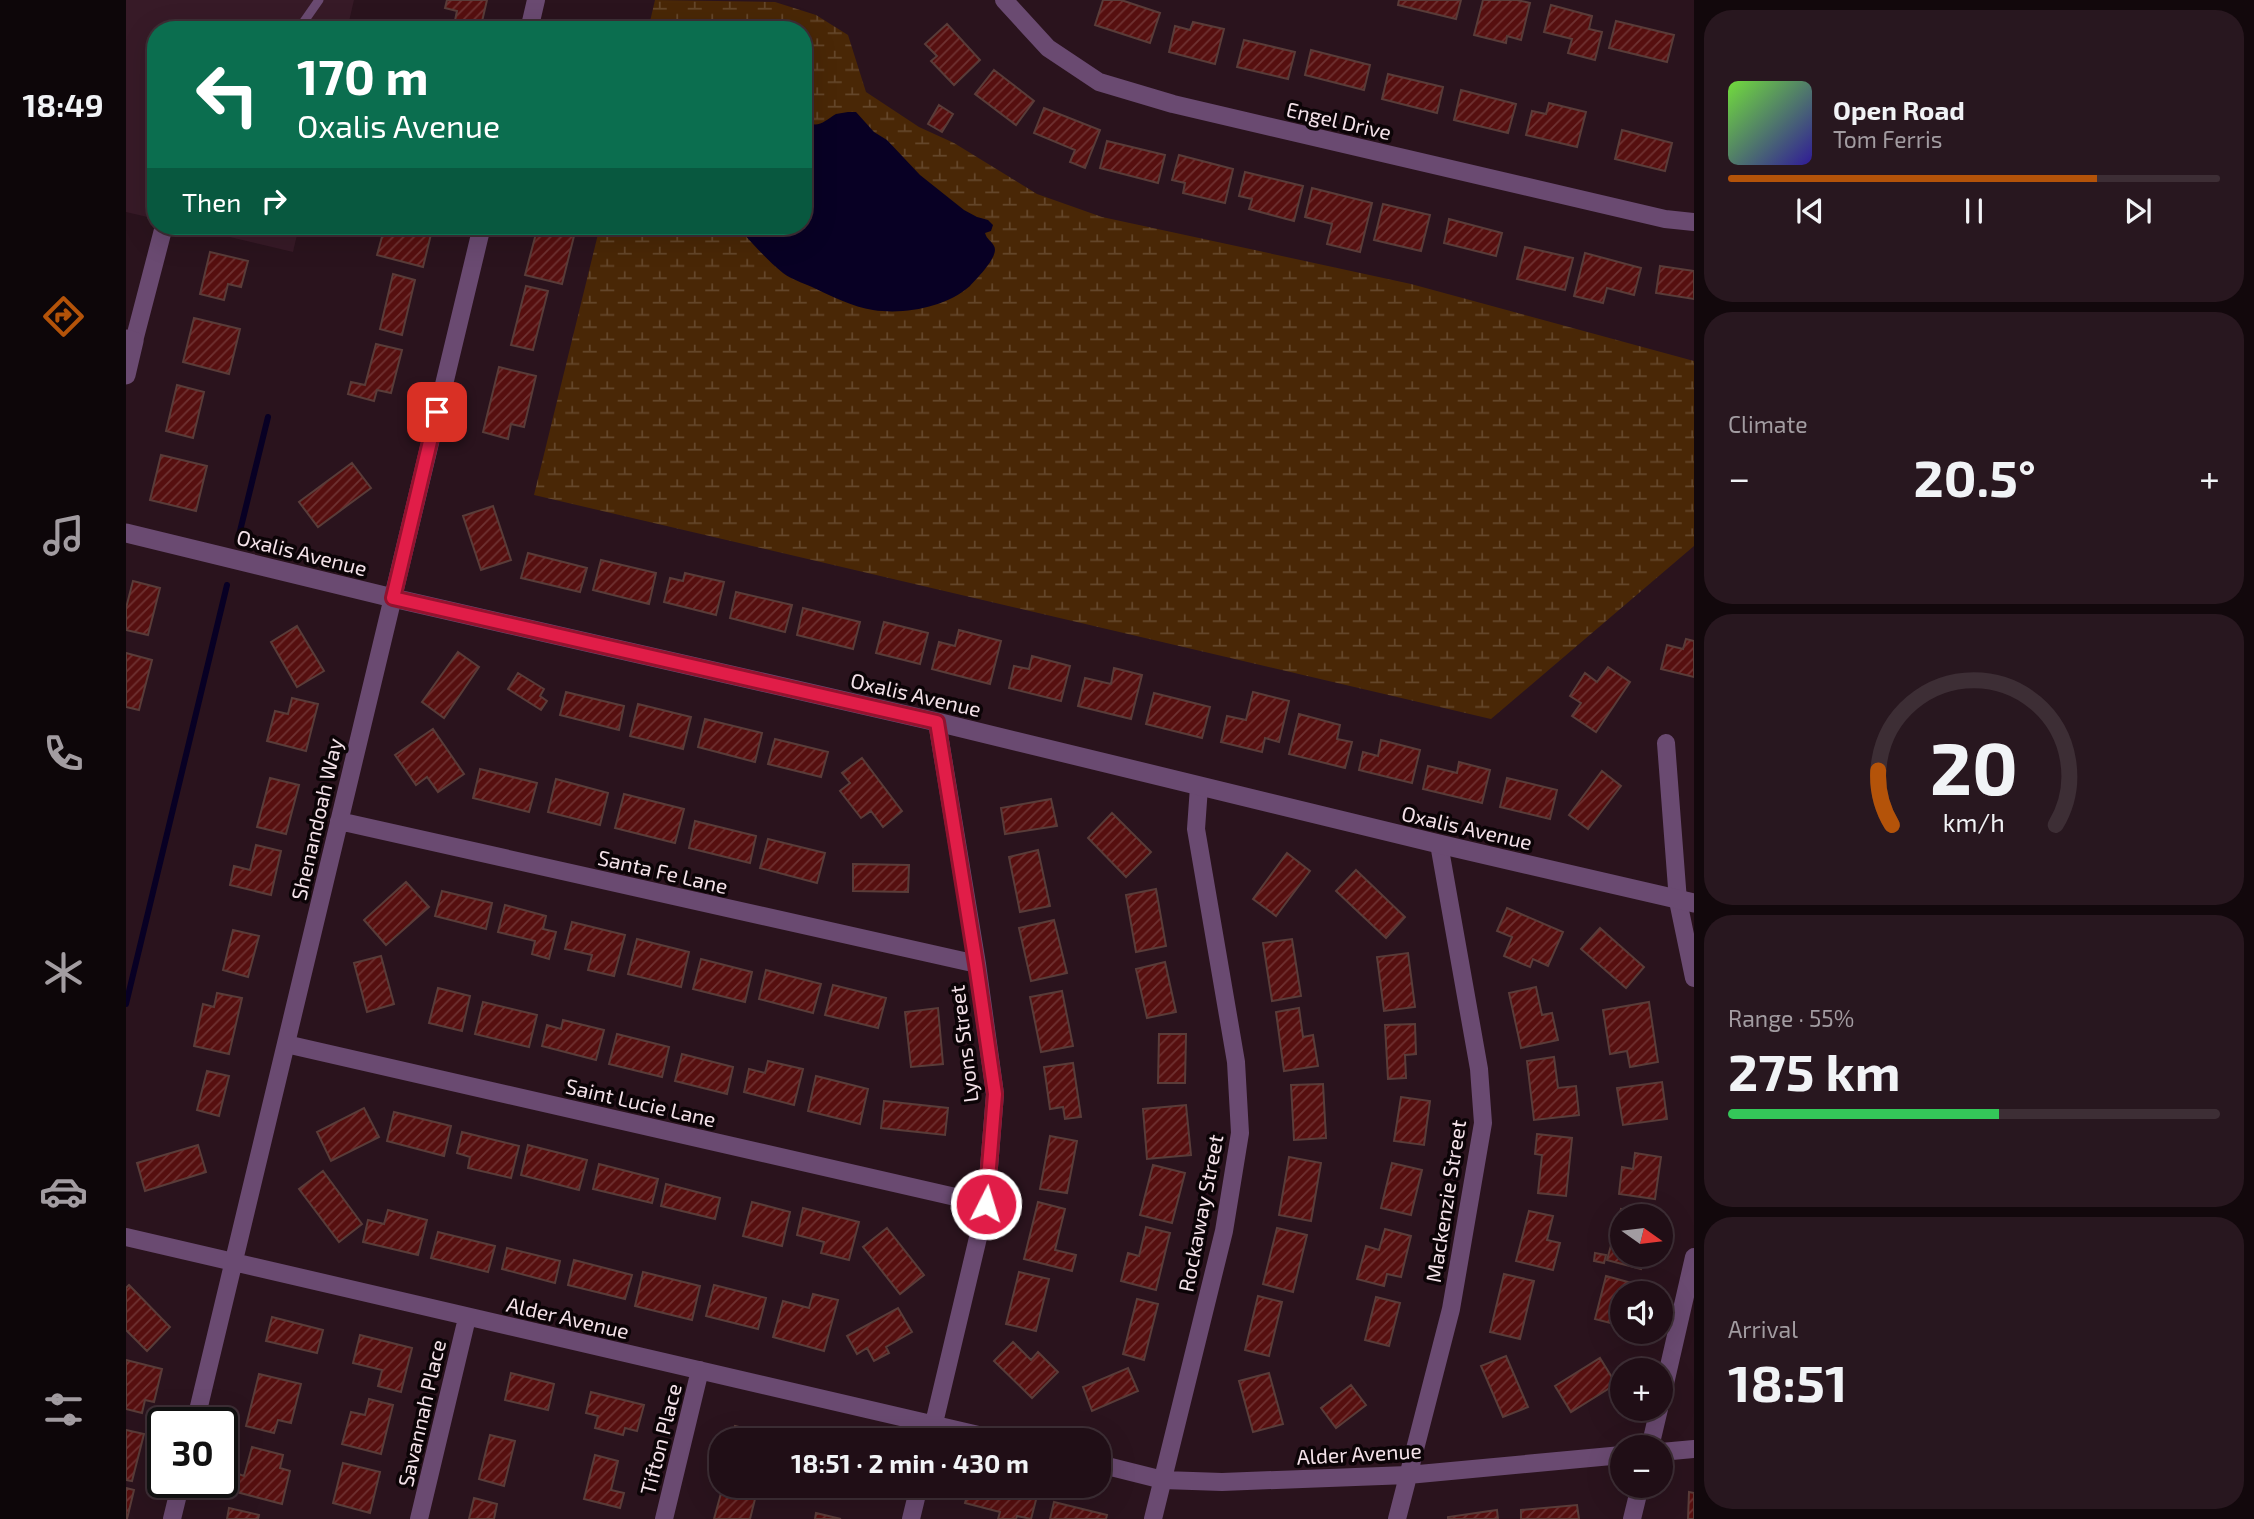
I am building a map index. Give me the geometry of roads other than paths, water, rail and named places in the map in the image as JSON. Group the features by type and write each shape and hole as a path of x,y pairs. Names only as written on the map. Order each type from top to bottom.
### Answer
{"street":[{"path":"531,21 536,0"},
{"name":"Engel Drive","path":"1004,0 1048,48 1099,82 1173,104 1665,219 1694,222"},
{"path":"126,375 130,340 161,235"},
{"name":"Shenandoah Way","path":"199,1407 480,235"},
{"name":"Oxalis Avenue","path":"126,533 393,598 937,722 1686,902"},
{"name":"Lyons Street","path":"933,1428 986,1204 995,1094 937,722"},
{"path":"1666,743 1694,978"},
{"name":"Rockaway Street","path":"1153,1519 1224,1231 1240,1133 1236,1062 1196,829 1199,787"},
{"name":"Santa Fe Lane","path":"339,821 976,964"},
{"name":"Mackenzie Street","path":"1397,1519 1451,1309 1483,1123 1479,1069 1439,844"},
{"name":"Saint Lucie Lane","path":"286,1044 986,1204"},
{"name":"Alder Avenue","path":"126,1237 700,1370 917,1428"},
{"path":"1671,1358 1694,1257"},
{"name":"Savannah Place","path":"419,1519 467,1318"},
{"name":"Tifton Place","path":"664,1519 700,1370"},
{"path":"1673,1451 1694,1449"},
{"name":"Alder Avenue","path":"1111,1467 1163,1480 1222,1482 1408,1475 1610,1456"},
{"path":"172,1519 177,1498"},
{"path":"911,1519 916,1498"},
{"path":"1632,1519 1637,1498"}],"lane":[{"path":"304,21 319,0"}],"waterway":[{"path":"239,535 268,417"},
{"path":"126,1004 227,585"}]}
